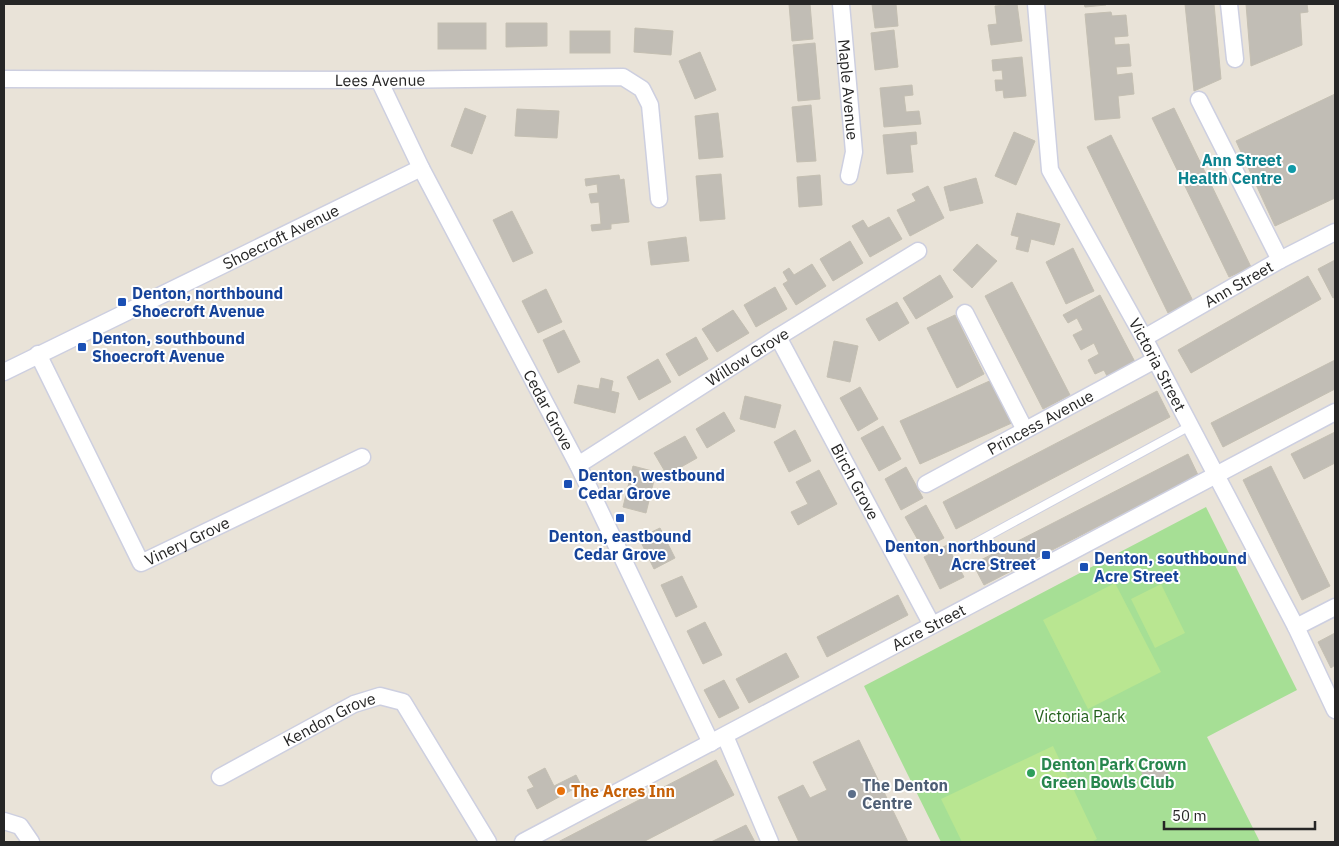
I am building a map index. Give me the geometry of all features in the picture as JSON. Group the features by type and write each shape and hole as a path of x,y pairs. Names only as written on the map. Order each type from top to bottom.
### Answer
{"street":[{"name":"Maple Avenue","path":"841,4 854,152 849,176"},
{"name":"Victoria Street","path":"1036,4 1050,170 1144,338 1296,627 1335,710"},
{"path":"1229,4 1235,60"},
{"name":"Lees Avenue","path":"4,79 379,80 623,77 642,89 650,105 659,199"},
{"name":"Cedar Grove","path":"379,80 421,168 578,465 770,842"},
{"path":"1199,100 1280,260"},
{"name":"Shoecroft Avenue","path":"4,372 421,168"},
{"name":"Ann Street","path":"1144,338 1280,260 1335,232"},
{"name":"Willow Grove","path":"578,465 778,337 918,251"},
{"path":"965,313 1025,430"},
{"name":"Birch Grove","path":"778,337 932,625"},
{"name":"Vinery Grove","path":"38,354 140,563 362,457"},
{"name":"Princess Avenue","path":"926,484 1155,360"},
{"name":"Acre Street","path":"523,842 1335,412"},
{"path":"1296,627 1335,607"},
{"name":"Kendon Grove","path":"220,777 354,704 380,696 393,698 403,702 488,842"},
{"path":"4,821 20,826 31,842"}],"lane":[{"path":"966,548 1190,426"}],"green space":[{"name":"Victoria Park","path":"1206,507 1297,690 1207,737 1260,842 941,842 864,686"},
{"path":"1115,583 1161,672 1088,709 1043,620"},
{"path":"1161,584 1185,633 1155,648 1131,599"},
{"name":"Denton Park Crown Green Bowls Club","path":"1053,746 1097,839 1091,842 962,842 941,799"}],"building":[{"path":"789,4 810,4 813,39 792,41"},
{"path":"872,4 896,4 898,26 875,28"},
{"path":"1017,4 1022,41 991,45 988,25 997,24 995,6"},
{"path":"1084,4 1106,4 1106,5 1085,7"},
{"path":"1185,4 1214,4 1221,79 1194,91"},
{"path":"1246,4 1307,4 1308,12 1300,13 1302,45 1251,66"},
{"path":"1111,12 1112,16 1126,15 1128,36 1114,37 1115,45 1129,44 1131,66 1116,67 1117,75 1132,73 1134,94 1118,96 1120,118 1095,120 1085,14"},
{"path":"438,23 486,23 486,49 438,49"},
{"path":"506,23 547,23 547,46 506,47"},
{"path":"635,28 673,31 671,55 634,52"},
{"path":"894,30 898,67 875,70 871,33"},
{"path":"570,31 610,31 610,53 570,53"},
{"path":"815,43 820,99 798,101 793,45"},
{"path":"700,52 716,90 695,99 679,61"},
{"path":"1022,57 1026,96 1004,98 1003,90 996,91 995,80 1003,80 1002,70 993,71 992,60"},
{"path":"912,85 913,95 904,96 906,112 919,111 921,124 884,127 880,88"},
{"name":"Ann Street Health Centre","path":"1335,94 1335,198 1275,226 1236,141"},
{"path":"811,105 816,161 797,162 792,107"},
{"path":"465,108 486,116 472,154 451,146"},
{"path":"1174,108 1251,267 1229,277 1152,118"},
{"path":"517,109 559,111 557,138 515,136"},
{"path":"718,113 723,157 699,159 695,116"},
{"path":"916,132 917,144 910,145 913,172 887,174 883,135"},
{"path":"1014,132 1035,141 1016,185 995,176"},
{"path":"1111,135 1193,301 1168,313 1087,147"},
{"path":"721,174 725,219 700,221 696,176"},
{"path":"619,175 620,180 624,179 629,222 611,224 611,229 592,231 591,225 601,224 599,202 591,203 589,194 598,193 597,184 586,186 585,179"},
{"path":"820,175 822,205 799,207 797,177"},
{"path":"976,178 983,203 950,211 944,187"},
{"path":"928,186 944,218 910,236 897,210 916,201 912,194"},
{"path":"512,211 533,253 513,262 493,220"},
{"path":"1017,213 1060,224 1054,245 1031,239 1028,252 1016,249 1019,237 1011,235"},
{"path":"889,217 902,239 870,257 852,226 863,220 868,228"},
{"path":"686,237 689,261 651,265 648,242"},
{"path":"850,241 863,263 833,281 820,259"},
{"path":"977,244 997,261 972,288 953,270"},
{"path":"1073,248 1094,291 1066,304 1046,262"},
{"path":"1335,260 1335,297 1333,298 1318,269"},
{"path":"812,264 826,286 796,305 783,284 788,281 783,272 789,268 794,275"},
{"path":"940,275 953,297 916,319 903,298"},
{"path":"1308,276 1321,299 1191,373 1178,350"},
{"path":"1012,282 1070,395 1043,409 985,296"},
{"path":"775,287 787,309 756,327 744,305"},
{"path":"546,289 562,322 538,333 522,301"},
{"path":"1100,295 1135,362 1107,376 1104,370 1095,374 1088,360 1099,354 1094,343 1081,350 1073,335 1083,330 1077,318 1068,323 1063,315"},
{"path":"897,302 909,323 879,341 866,319"},
{"path":"733,310 749,333 717,352 702,329"},
{"path":"955,315 984,374 957,388 927,328"},
{"path":"564,330 580,362 558,373 543,340"},
{"path":"696,337 708,359 679,376 666,354"},
{"path":"834,341 858,346 850,382 827,377"},
{"path":"658,359 671,382 639,400 627,377"},
{"path":"1335,360 1335,389 1223,447 1211,423"},
{"path":"601,378 613,381 611,391 619,393 615,413 574,403 578,385 599,389"},
{"path":"994,379 1014,422 920,464 900,421"},
{"path":"860,387 878,419 858,431 840,398"},
{"path":"1157,391 1170,417 956,529 943,502"},
{"path":"745,396 781,405 775,428 740,419"},
{"path":"724,412 735,431 707,448 696,429"},
{"path":"883,426 901,459 879,471 861,438"},
{"path":"795,430 811,461 789,472 774,442"},
{"path":"1335,432 1335,463 1304,479 1291,454"},
{"path":"685,436 697,458 667,475 654,453"},
{"path":"1188,454 1198,475 984,585 973,564"},
{"path":"633,466 656,472 646,513 623,507"},
{"path":"1271,466 1330,586 1302,600 1243,480"},
{"path":"906,467 923,498 901,510 885,479"},
{"path":"819,470 837,504 798,525 791,512 808,504 796,482"},
{"path":"926,505 944,538 923,549 905,517"},
{"path":"660,528 675,558 654,569 639,538"},
{"path":"947,545 964,577 940,589 924,557"},
{"path":"682,576 697,607 676,617 661,585"},
{"path":"898,595 908,615 827,657 817,637"},
{"path":"705,622 722,655 703,664 687,631"},
{"path":"1335,633 1335,665 1331,668 1318,642"},
{"path":"786,653 799,677 749,703 736,679"},
{"path":"724,680 739,708 719,718 704,690"},
{"name":"The Denton Centre","path":"859,740 908,842 799,842 778,797 803,785 810,798 827,790 813,762"},
{"path":"1155,759 1164,763 1168,772 1164,781 1155,785 1146,781 1142,772 1146,763"},
{"path":"716,760 734,795 643,842 558,842"},
{"path":"545,768 554,786 576,775 581,785 537,809 527,790 534,787 528,777"},
{"path":"746,825 755,842 711,842"}],"place":[{"name":"Ann Street Health Centre","path":"1292,169"},
{"name":"Denton, northbound Shoecroft Avenue","path":"122,302"},
{"name":"Denton, southbound Shoecroft Avenue","path":"82,347"},
{"name":"Denton, westbound Cedar Grove","path":"568,484"},
{"name":"Denton, eastbound Cedar Grove","path":"620,518"},
{"name":"Denton, northbound Acre Street","path":"1046,555"},
{"name":"Denton, southbound Acre Street","path":"1084,567"},
{"name":"Denton Park Crown Green Bowls Club","path":"1031,773"},
{"name":"The Acres Inn","path":"561,791"},
{"name":"The Denton Centre","path":"852,794"}]}
